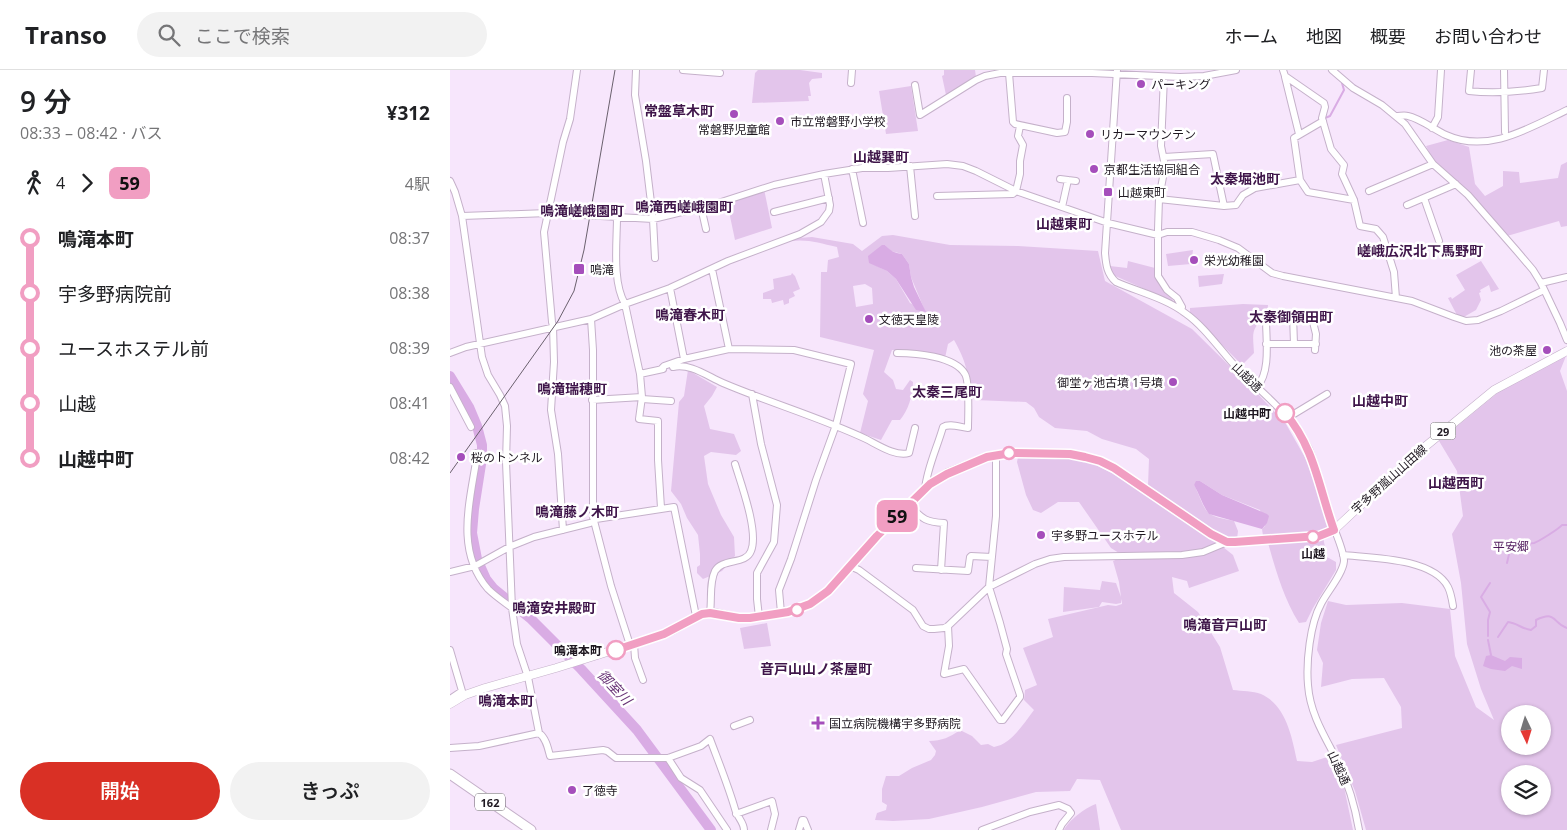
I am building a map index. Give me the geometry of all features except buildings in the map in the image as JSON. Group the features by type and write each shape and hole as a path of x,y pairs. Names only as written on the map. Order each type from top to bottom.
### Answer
{"highway":[{"name":"162","path":"450,774 531,830"}],"main road":[{"name":"宇多野嵐山山田線","path":"1227,542 1319,536 1334,530 1410,459 1494,390 1567,351"},
{"path":"450,704 474,692 664,634 696,616 710,613 739,618 759,617 800,608 815,601 830,588 909,505 936,480 996,455 1011,453 1070,454 1100,461 1114,468 1211,534 1227,542"}],"street":[{"path":"563,530 558,454 551,410 554,362 553,326 544,232 563,142 570,119 577,70"},
{"path":"636,70 635,95 653,218 655,258"},
{"path":"683,70 720,72"},
{"path":"851,83 852,70"},
{"path":"915,85 920,114 985,76 1009,73 1117,72 1204,76 1236,70"},
{"path":"1332,70 1353,88 1382,105 1409,128 1434,164 1468,195 1516,250 1533,270 1567,340"},
{"path":"1432,128 1438,117 1441,70"},
{"path":"1470,70 1468,91 1484,93 1504,93 1542,88 1544,70"},
{"path":"1504,70 1506,132"},
{"name":"山越通","path":"1117,72 1106,261 1110,276 1116,282 1165,302 1193,320 1238,368 1289,417 1302,436 1312,458 1323,500 1344,555 1342,570 1322,602 1313,624 1307,673 1314,713 1352,796 1359,830"},
{"path":"1009,73 1014,122 1020,126 1057,133 1065,132 1068,122 1068,98"},
{"path":"1284,73 1324,103 1325,107 1322,118 1331,149 1344,165 1342,174 1354,200 1360,226 1376,229 1383,237 1394,272 1396,298"},
{"path":"1284,73 1299,134"},
{"path":"1169,75 1161,146 1165,166 1159,198 1158,276 1167,290 1181,304 1180,310"},
{"path":"1396,116 1408,115 1448,136 1465,141 1482,142 1513,135 1567,110"},
{"path":"1323,120 1294,138 1300,180 1308,192 1354,200"},
{"path":"937,196 1013,194 1016,191 1020,174 1022,145 1018,136 1020,126"},
{"path":"1164,157 1213,154 1224,206"},
{"path":"462,216 548,213 653,218 701,207 770,186 824,174 852,169 947,164 976,170 1016,191 1108,223 1158,236 1167,232 1192,232 1219,240 1238,248 1272,273 1412,301 1457,319 1478,320 1501,311 1542,287 1567,277"},
{"path":"1369,191 1434,164"},
{"path":"910,166 915,216"},
{"path":"852,169 863,223"},
{"path":"450,353 466,347 553,326 591,319 625,304 670,288 728,261 800,234 815,226 829,211 830,205 824,174"},
{"path":"1060,179 1076,181"},
{"path":"1062,207 1068,180"},
{"path":"1159,198 1236,206 1243,195 1256,188 1300,180"},
{"path":"450,181 462,216 479,344 485,367 505,406 512,608 517,644 528,677 539,734 542,735 547,744 550,756 603,750 616,758 664,758 701,746 710,739 729,788 736,814 745,827 744,830"},
{"path":"1407,205 1456,184"},
{"path":"774,212 829,198"},
{"path":"1424,198 1439,241"},
{"path":"701,207 706,229"},
{"path":"616,216 618,280 640,374 642,398 639,419 658,421 661,508"},
{"path":"712,269 729,349"},
{"path":"670,288 684,359"},
{"path":"1257,387 1262,382 1266,369 1266,320 1270,316 1294,315 1294,344"},
{"path":"1266,344 1294,344 1315,347 1316,334 1312,318"},
{"path":"591,319 593,350 594,520 611,586 644,680"},
{"path":"661,369 664,366 684,359 729,349 794,350 851,364 836,425 779,590 781,613"},
{"path":"897,353 918,353 948,361 959,367 966,374 969,403 968,428 943,427 926,475 925,489"},
{"path":"640,374 688,366 723,383 836,425 883,448 903,455 908,453 915,428"},
{"path":"450,387 471,427"},
{"path":"752,394 761,444 777,505 774,542 757,573 759,617"},
{"path":"1289,417 1327,394"},
{"path":"592,400 642,398 670,402"},
{"path":"475,453 476,462 467,521 468,547 488,589 512,608"},
{"path":"948,626 949,646 944,674 964,668 991,708 1002,720 1020,695 1006,654 1004,640 989,587 996,516 996,455"},
{"path":"710,613 711,586 715,571 719,566 748,556 751,551 753,535 735,464"},
{"path":"909,505 923,519 929,522 944,523 941,570"},
{"path":"450,572 477,565 509,547 534,537 594,520 674,507 696,616"},
{"path":"850,566 859,570 913,610 923,626 934,629 948,626 989,587 1022,570 1050,559 1064,557 1182,555 1203,552 1227,542"},
{"path":"1344,555 1392,560 1427,569 1448,586 1453,606"},
{"path":"916,568 968,571 970,557 992,557"},
{"path":"450,650 462,691 450,699"},
{"path":"734,726 750,720"},
{"path":"450,748 490,744 539,734"},
{"path":"664,758 681,778 700,790 728,830"},
{"path":"736,814 772,802 775,814 771,830"},
{"path":"982,830 1030,812 1059,805 1068,809 1071,813 1060,830"},
{"path":"799,830 802,820 804,820 808,830"}],"green space":[{"path":"758,70 800,70 822,73 822,78 812,79 809,83 811,96 808,96 809,101 752,103 755,73"},
{"path":"944,70 975,70 976,77 946,95 942,76 944,75"},
{"path":"911,86 918,131 886,134 879,91"},
{"path":"1448,140 1469,147 1475,184 1485,196 1503,186 1503,171 1519,172 1520,183 1558,178 1561,165 1567,162 1567,226 1561,227 1559,221 1507,236 1432,158 1426,146"},
{"path":"764,189 772,228 735,240 727,202"},
{"path":"893,235 950,245 1018,246 1098,251 1105,281 1192,329 1286,424 1307,461 1329,528 1322,532 1327,557 1336,562 1336,570 1306,622 1299,623 1283,591 1266,536 1263,536 1262,529 1265,526 1260,510 1222,495 1200,481 1194,485 1208,512 1234,521 1238,531 1237,539 1217,535 1148,486 1149,459 1136,449 1102,439 1087,431 1055,428 1039,417 1034,408 1026,402 975,400 970,395 966,367 954,340 948,344 945,358 914,350 892,350 884,372 893,380 896,389 903,390 910,380 913,382 908,407 900,420 892,420 881,440 860,433 868,401 863,394 874,350 820,337 821,272 827,272 828,260 839,257 837,247 808,241 790,241 812,237 853,244 862,251 882,236","holes":["885,245 891,251 902,254 909,264 911,277 925,311 910,303 896,279 887,271 869,262","865,284 872,288 873,304 856,307 853,286"]},
{"path":"1193,250 1191,264 1168,266 1166,254"},
{"path":"1128,261 1155,268 1156,276 1174,302 1113,275 1110,266 1127,268"},
{"path":"1481,261 1499,289 1491,292 1489,285 1480,290 1481,300 1476,310 1462,318 1458,317 1448,298 1451,297 1452,299 1465,290 1456,275"},
{"path":"792,273 800,289 793,292 795,296 789,299 789,303 784,305 783,300 772,303 771,299 763,299 763,293 774,289 773,279 791,275"},
{"path":"1224,274 1222,284 1199,287 1198,276"},
{"path":"1243,304 1268,305 1267,316 1255,328 1254,353 1242,365 1190,313 1190,308"},
{"name":"平安郷","path":"1566,356 1560,371 1567,391 1567,830 1366,830 1355,791 1336,745 1402,728 1401,707 1384,678 1352,679 1321,687 1323,663 1317,650 1321,623 1328,601 1346,605 1402,603 1450,609 1455,656 1476,707 1494,720 1481,689 1467,644 1461,583 1452,534 1463,516 1457,471 1439,441 1500,391"},
{"path":"688,370 717,387 704,406 710,429 734,434 741,451 736,455 711,452 704,456 708,484 721,515 734,537 735,556 722,571 703,579 697,573 697,567 700,565 698,535 681,504 671,491 679,402 684,396"},
{"path":"1019,456 1068,458 1090,462 1112,473 1219,543 1203,550 1181,553 1119,553 1111,548 1079,502 1058,502 1041,513 1033,510 1026,495 1017,462"},
{"path":"1223,547 1233,555 1239,571 1189,588 1187,581 1172,577 1174,593 1198,612 1220,647 1233,690 1261,694 1270,699 1282,714 1290,732 1297,761 1312,762 1330,756 1344,787 1353,830 1121,830 1100,780 1077,779 1070,791 1036,792 929,819 875,820 877,813 886,810 887,805 882,802 882,789 886,776 899,776 931,760 936,751 929,741 946,738 960,730 972,736 981,745 988,744 994,747 1006,742 1017,733 1034,710 1024,700 1025,690 1037,685 1023,648 1053,637 1048,619 1108,605 1116,606 1122,604 1122,599 1121,603 1102,602 1099,607 1063,612 1064,587 1100,590 1102,581 1116,583 1121,597 1113,561 1118,559 1182,557"},
{"path":"767,623 771,646 744,649 740,628"},
{"path":"1096,804 1100,830 1064,830 1078,815"}],"shaded area":[{"path":"882,245 902,254 909,264 914,287 926,312 916,310 896,279 887,271 869,263 868,256"},
{"path":"1196,481 1200,481 1222,495 1267,514 1269,516 1267,523 1262,529 1209,514 1194,485"},
{"path":"1491,655 1505,661 1510,657 1522,658 1522,669 1512,666 1505,671 1483,666 1486,656"}],"waterway":[{"path":"1325,118 1330,116 1344,90 1342,83"},
{"name":"御室川","path":"450,376 469,407 482,445 472,533 477,559 486,579 494,589 530,618 581,669 637,730 711,830"},
{"path":"1507,563 1510,550 1515,547 1519,549 1525,544 1534,543 1562,525 1567,525"},
{"path":"1488,636 1490,612 1481,597 1490,583"},
{"path":"1498,637 1508,622 1531,630 1536,626 1536,620 1548,616 1554,618 1567,628"},
{"path":"1488,640 1491,655"}],"tram line":[{"path":"450,473 558,321 574,291 584,250 615,70"}],"bus line":[{"name":"59","path":"616,650 664,634 702,614 710,613 750,618 788,612 810,604 828,591 877,536 930,484 953,471 987,457 1001,454 1070,454 1100,461 1114,468 1211,534 1227,542 1319,536 1334,530 1323,500 1317,473 1309,450 1285,413"}],"place":[{"name":"パーキング","path":"1141,84"},
{"name":"常磐野児童館","path":"734,114"},
{"name":"市立常磐野小学校","path":"780,121"},
{"name":"リカーマウンテン","path":"1090,134"},
{"name":"京都生活協同組合","path":"1094,169"},
{"name":"山越東町","path":"1108,192"},
{"name":"栄光幼稚園","path":"1194,260"},
{"name":"鳴滝","path":"579,269"},
{"name":"文徳天皇陵","path":"869,319"},
{"name":"池の茶屋","path":"1547,350"},
{"name":"御堂ヶ池古墳 1号墳","path":"1173,382"},
{"name":"山越中町","path":"1285,413"},
{"name":"桜のトンネル","path":"461,457"},
{"name":"宇多野ユースホテル","path":"1041,535"},
{"name":"山越","path":"1313,537"},
{"name":"鳴滝本町","path":"616,650"},
{"name":"国立病院機構宇多野病院","path":"818,723"},
{"name":"了徳寺","path":"572,790"}],"district":[{"name":"常盤草木町","path":"679,110"},
{"name":"山越巽町","path":"881,156"},
{"name":"太秦堀池町","path":"1245,178"},
{"name":"鳴滝西嵯峨園町","path":"684,206"},
{"name":"鳴滝嵯峨園町","path":"582,210"},
{"name":"山越東町","path":"1064,223"},
{"name":"嵯峨広沢北下馬野町","path":"1420,250"},
{"name":"鳴滝春木町","path":"690,314"},
{"name":"太秦御領田町","path":"1291,316"},
{"name":"鳴滝瑞穂町","path":"572,388"},
{"name":"太秦三尾町","path":"947,391"},
{"name":"山越中町","path":"1380,400"},
{"name":"山越西町","path":"1456,482"},
{"name":"鳴滝藤ノ木町","path":"577,511"},
{"name":"鳴滝安井殿町","path":"554,607"},
{"name":"鳴滝音戸山町","path":"1225,624"},
{"name":"音戸山山ノ茶屋町","path":"816,668"},
{"name":"鳴滝本町","path":"506,700"}]}
